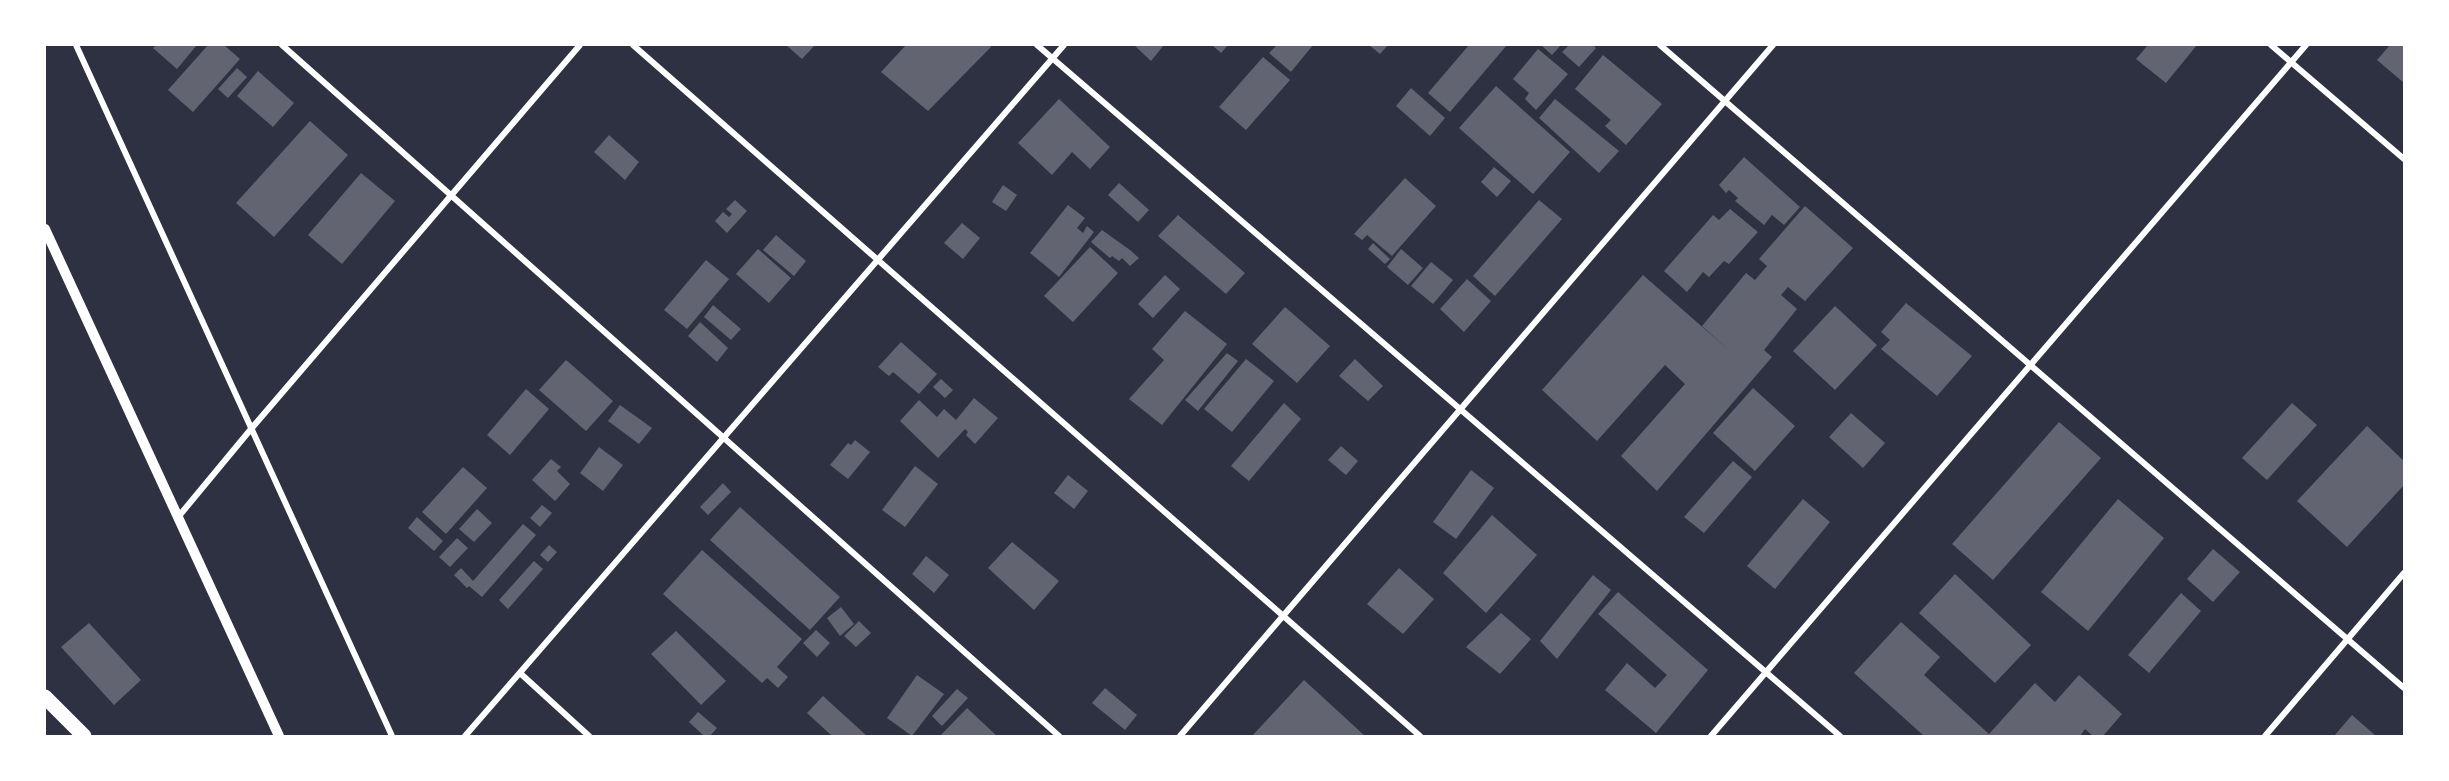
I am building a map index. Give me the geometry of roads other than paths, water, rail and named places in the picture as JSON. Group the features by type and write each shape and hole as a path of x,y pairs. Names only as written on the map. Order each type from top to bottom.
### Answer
{"main road":[{"path":"45,697 84,736"}],"street":[{"path":"76,45 392,736"},
{"path":"282,45 1059,736"},
{"path":"179,516 580,45"},
{"path":"633,45 1420,736"},
{"path":"1037,45 1840,736"},
{"path":"465,736 1064,45"},
{"path":"1660,45 2404,688"},
{"path":"1180,736 1773,45"},
{"path":"2271,45 2404,159"},
{"path":"1711,736 2306,45"},
{"path":"45,229 279,736"},
{"path":"2265,736 2404,573"},
{"path":"520,673 589,736"}]}
